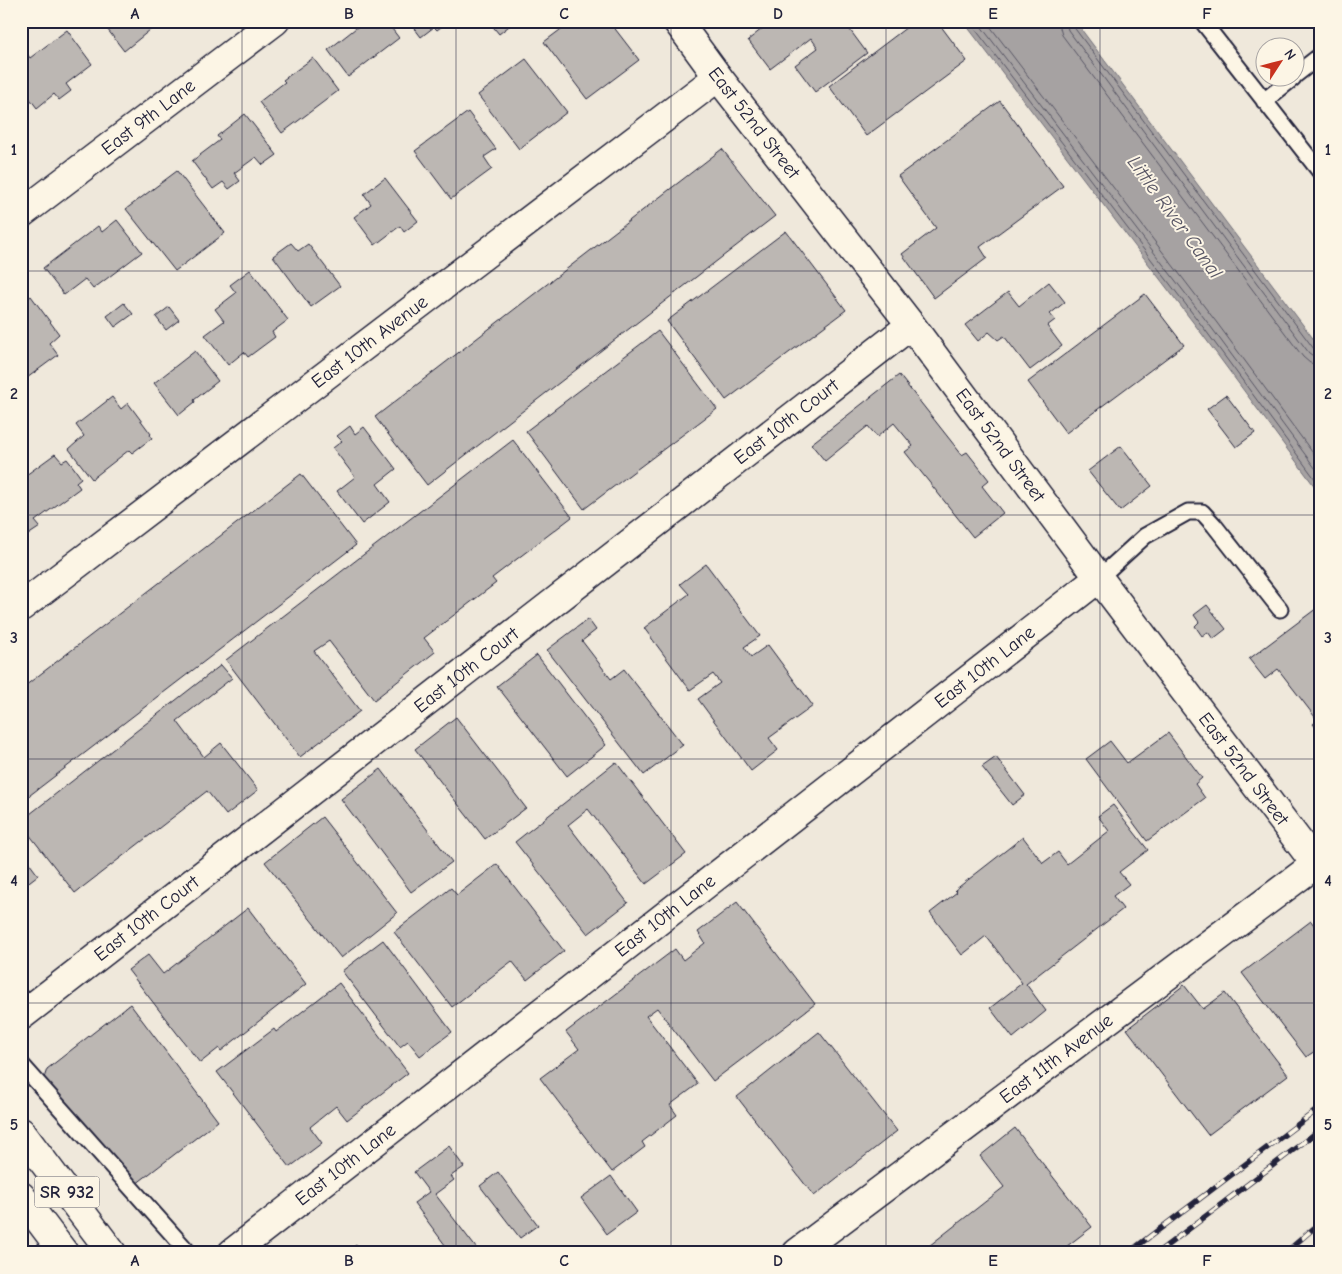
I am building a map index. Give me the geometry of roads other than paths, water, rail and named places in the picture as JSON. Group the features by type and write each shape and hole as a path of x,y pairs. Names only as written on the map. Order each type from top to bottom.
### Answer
{"street":[{"name":"East 9th Lane","path":"21,214 275,21"},
{"name":"East 52nd Street","path":"677,21 718,77 911,325 1098,578 1318,868"},
{"name":"East 10th Avenue","path":"21,607 718,77"},
{"name":"East 10th Court","path":"21,1016 911,325"},
{"name":"East 10th Lane","path":"232,1253 1098,578"},
{"name":"East 11th Avenue","path":"797,1253 1318,868"},
{"name":"SR 932","path":"21,1132 112,1253"},
{"name":"SR 932","path":"21,1196 64,1253"}],"lane":[{"path":"1202,21 1321,173"},
{"path":"1304,69 1321,55"},
{"path":"1264,100 1280,88"},
{"path":"1098,578 1145,536 1188,512 1202,512 1280,609"},
{"path":"21,1064 189,1253"}],"water":[{"name":"Little River Canal","path":"963,21 1075,21 1321,349 1321,495 1202,334"}],"railway":[{"path":"1128,1253 1321,1107"},
{"path":"1157,1253 1321,1129"},
{"path":"1285,1253 1321,1222"}]}
